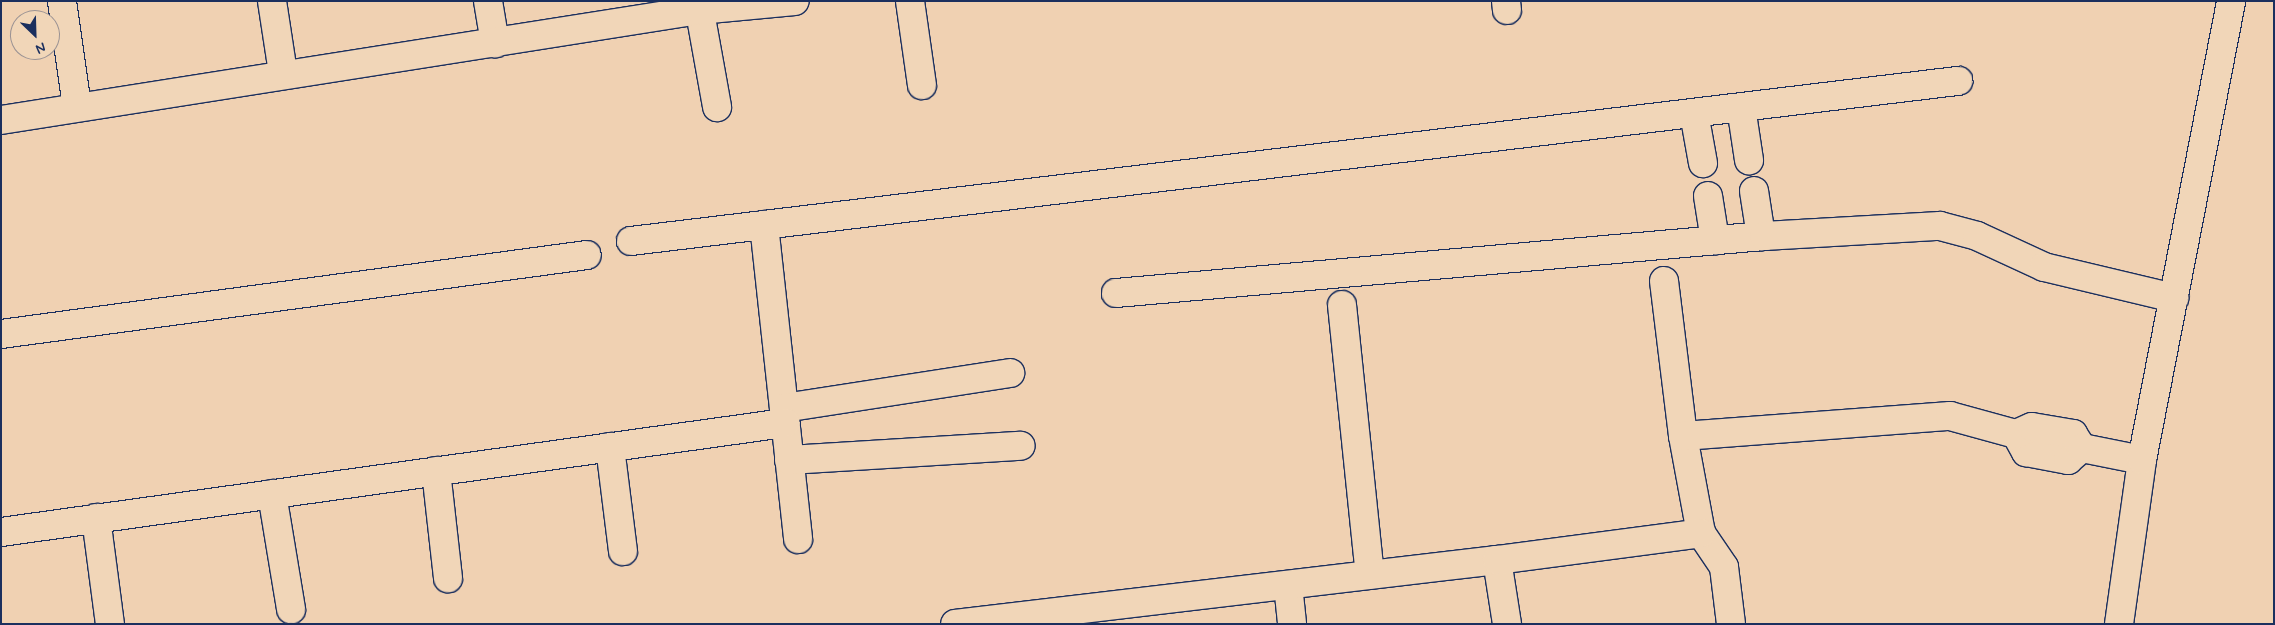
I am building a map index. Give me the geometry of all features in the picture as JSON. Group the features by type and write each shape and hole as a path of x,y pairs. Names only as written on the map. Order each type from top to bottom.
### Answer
{"street":[{"path":"62,1 77,107"},
{"path":"272,1 283,73"},
{"path":"488,1 495,43"},
{"path":"1,120 283,73 495,43 698,6 795,1"},
{"path":"910,1 922,85"},
{"path":"2119,624 2142,460 2231,1"},
{"path":"698,6 717,107"},
{"path":"631,241 1958,81"},
{"path":"1741,107 1749,160"},
{"path":"1694,113 1703,163"},
{"path":"1754,191 1761,236"},
{"path":"1708,196 1715,240"},
{"path":"764,225 798,539"},
{"path":"1116,293 1761,236 1940,226 1977,236 2044,267 2174,298"},
{"path":"1,334 588,255"},
{"path":"1664,281 1683,436 1701,533 1724,567 1731,624"},
{"path":"1342,306 1370,575"},
{"path":"1,532 610,447 1010,373"},
{"path":"1683,436 1950,416 2016,434 2032,427 2073,434 2082,448 2142,460"},
{"path":"789,460 1021,446"},
{"path":"610,447 623,551"},
{"path":"436,471 448,578"},
{"path":"272,494 291,609"},
{"path":"96,518 110,624"},
{"path":"956,624 1082,615 1288,585 1701,533"},
{"path":"1497,560 1506,624"},
{"path":"1288,585 1292,624"}]}
